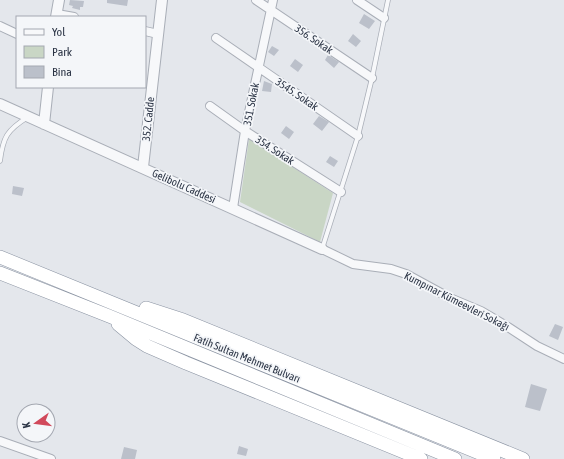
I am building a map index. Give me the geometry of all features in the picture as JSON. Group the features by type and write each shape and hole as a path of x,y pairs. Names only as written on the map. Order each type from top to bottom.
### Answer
{"highway":[{"name":"Fatih Sultan Mehmet Bulvarı","path":"0,257 494,459"},
{"name":"Fatih Sultan Mehmet Bulvarı","path":"0,273 109,316 455,459"},
{"path":"115,303 143,307 183,320 523,459"},
{"path":"109,316 136,339 147,346 186,364 421,459"}],"street":[{"path":"56,15 59,0"},
{"name":"352. Cadde","path":"143,168 162,0"},
{"name":"356. Sokak","path":"256,0 372,78"},
{"name":"351. Sokak","path":"233,208 258,67 273,0"},
{"path":"356,0 384,18"},
{"path":"0,26 16,34"},
{"path":"146,31 158,34"},
{"name":"3545. Sokak","path":"216,38 358,136"},
{"path":"44,124 48,88"},
{"name":"Gelibolu Caddesi","path":"0,104 322,249"},
{"name":"354. Sokak","path":"210,106 341,192"},
{"path":"0,249 17,264"},
{"name":"Kumpınar Kümeevleri Sokağı","path":"322,249 354,264 391,269 406,274 450,298 481,311 537,346 564,358"},
{"path":"0,441 51,459"}],"lane":[{"path":"322,249 358,136 388,0"},
{"path":"0,161 2,146 7,134 16,125 29,117"}],"green space":[{"path":"249,139 333,193 320,242 240,202"}],"building":[{"path":"70,0 84,1 83,7 80,7 80,10 72,8 73,6 69,5"},
{"path":"107,0 128,0 127,6 107,3"},
{"path":"364,14 375,21 369,29 359,23"},
{"path":"353,34 361,41 356,47 348,41"},
{"path":"272,46 279,50 274,56 268,52"},
{"path":"328,55 339,62 334,68 325,60"},
{"path":"295,59 303,65 298,72 290,66"},
{"path":"264,81 272,84 271,92 262,91"},
{"path":"319,116 329,122 322,131 313,124"},
{"path":"286,126 294,132 289,139 281,133"},
{"path":"330,156 338,161 334,167 326,162"},
{"path":"13,186 24,188 22,196 12,194"},
{"path":"555,324 563,327 558,340 549,336"},
{"path":"531,384 547,389 540,411 525,407"},
{"path":"239,446 248,449 246,456 237,454"},
{"path":"124,447 137,450 135,459 121,459"}]}
